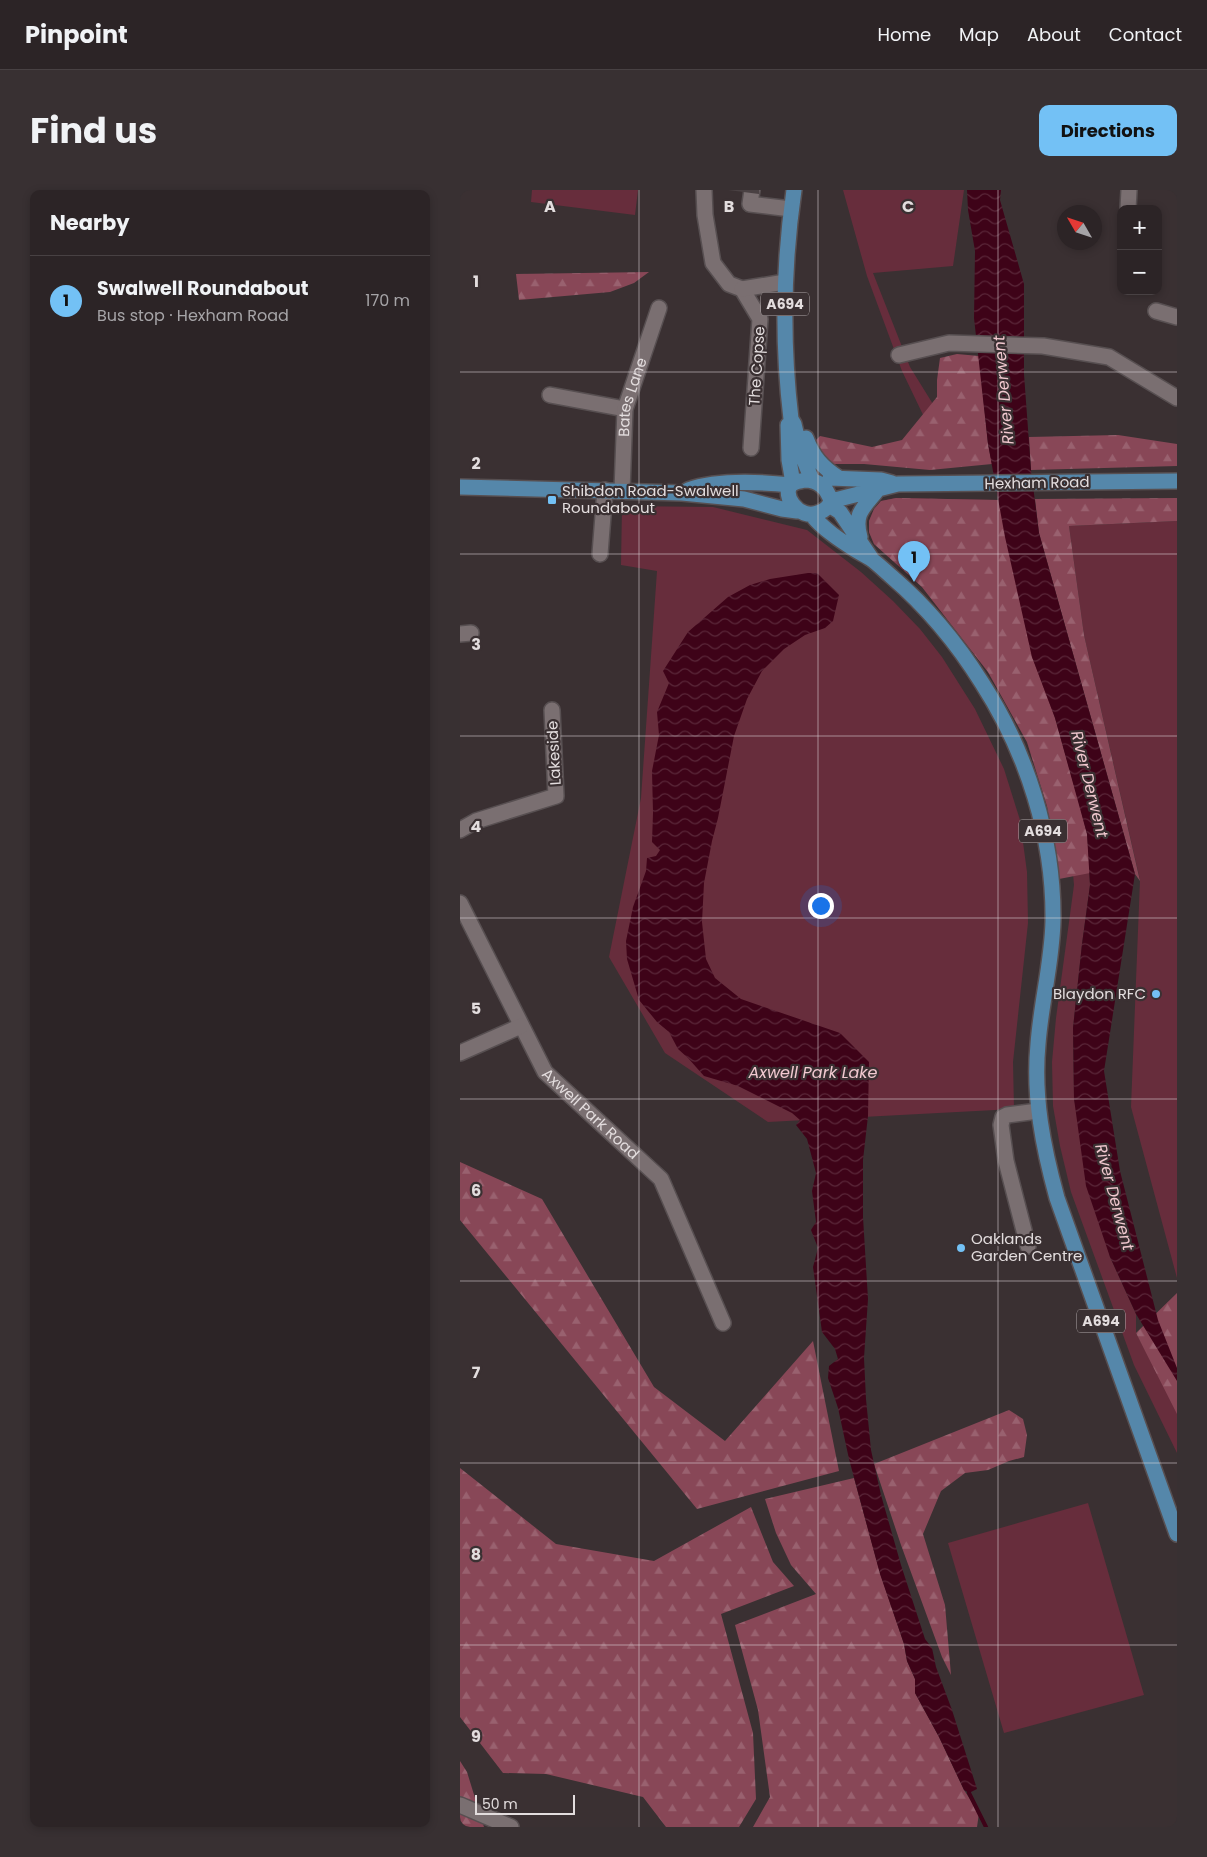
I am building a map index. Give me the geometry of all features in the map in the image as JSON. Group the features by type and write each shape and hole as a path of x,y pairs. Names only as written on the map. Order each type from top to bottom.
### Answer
{"main road":[{"name":"A694","path":"794,190 785,282 785,348 791,419 801,453 815,481 825,489 830,503 840,512 871,558"},
{"name":"A694","path":"787,388 796,399 802,427 812,454 824,469 839,478"},
{"name":"A694","path":"791,419 788,425 789,463 792,484 788,492 797,511 812,515 818,523 847,544 871,558 925,609 970,664 998,708 1018,750 1030,784 1046,846 1053,907 1052,942 1038,1044 1038,1111 1046,1155 1057,1198 1177,1534"},
{"path":"756,482 772,476 789,463"},
{"name":"Hexham Road","path":"815,481 839,478 929,485 1177,481"},
{"path":"682,492 696,487 756,482 792,484 815,481"},
{"name":"Hexham Road","path":"830,503 898,484"},
{"path":"460,487 682,492 706,496 732,497 797,511"},
{"path":"861,541 858,531 858,516 878,489"},
{"path":"812,515 830,503"}],"street":[{"name":"The Copse","path":"704,190 705,215 713,263 729,284 742,289 760,319 751,448"},
{"path":"752,190 750,204 791,209"},
{"path":"1128,205 1129,190"},
{"path":"742,289 785,282"},
{"name":"Bates Lane","path":"622,491 625,409 659,308"},
{"path":"1156,311 1177,317"},
{"path":"899,355 949,343 1043,346 1109,357 1177,398"},
{"path":"550,395 625,409"},
{"path":"600,554 605,490"},
{"name":"Lakeside","path":"460,830 476,822 556,796 552,710"},
{"name":"Axwell Park Road","path":"460,903 545,1072 661,1180 723,1323"},
{"path":"460,1053 521,1026"},
{"path":"1028,1246 1006,1162 1001,1125 1003,1117 1007,1115 1038,1111"},
{"path":"460,1805 512,1827"}],"shaded area":[{"path":"532,190 638,190 635,215 531,202"},
{"path":"843,190 964,190 953,266 873,273 910,367 936,409 926,421 902,371 867,276"},
{"path":"896,498 999,500 1005,538 1087,834 1090,885 1073,1028 1074,1099 1110,1257 1136,1314 1136,1333 1177,1407 1177,1453 1134,1365 1071,1192 1060,1146 1053,1106 1052,1062 1074,885 1071,851 1047,806 1027,742 988,672 922,587 874,544 869,532 869,521 874,509 881,501"},
{"path":"622,506 713,507 807,530 861,572 893,601 920,629 942,657 975,709 1004,769 1020,820 1027,872 1028,923 1013,1062 1014,1109 768,1122 665,1053 609,957 641,798 657,571 621,565"},
{"name":"Blaydon RFC","path":"1177,521 1177,1278 1131,1107 1140,880 1084,635 1069,526"},
{"path":"1088,1503 1144,1695 1004,1733 948,1543"}],"green space":[{"path":"649,272 634,283 610,292 519,300 516,274"},
{"path":"957,354 979,356 988,444 992,464 930,470 864,464 834,464 827,461 814,442 820,436 872,447 902,440 937,397 940,358"},
{"path":"1118,435 1177,444 1177,466 1031,470 1029,437"},
{"path":"896,498 999,500 1032,657 1055,718 1087,834 1090,873 1059,879 1047,806 1027,742 988,672 922,587 874,544 869,532 869,521 874,509 881,501"},
{"path":"1177,498 1177,521 1069,526 1084,635 1140,881 1135,874 1039,533 1035,499"},
{"path":"460,1162 542,1199 654,1387 725,1441 813,1341 839,1471 697,1509 460,1220"},
{"path":"1177,1293 1177,1414 1136,1333"},
{"path":"1009,1410 1023,1419 1027,1435 1024,1457 988,1470 965,1473 941,1491 923,1534 945,1605 951,1675 942,1657 901,1545 874,1464"},
{"path":"460,1468 556,1544 654,1561 751,1507 773,1562 794,1586 721,1614 753,1733 756,1799 739,1827 666,1827 643,1797 546,1774 503,1773 460,1717"},
{"path":"854,1478 880,1573 904,1644 907,1661 915,1679 915,1693 939,1737 964,1790 979,1813 977,1827 753,1827 770,1797 758,1710 735,1625 816,1594 791,1565 776,1533 765,1499"},
{"path":"460,1761 467,1772 484,1827 460,1827"}],"water":[{"name":"River Derwent","path":"967,190 1001,190 1000,200 1024,284 1024,374 1031,470 1039,533 1135,874 1104,1071 1120,1171 1158,1320 1177,1368 1177,1381 1136,1314 1110,1257 1086,1186 1074,1099 1073,1028 1090,885 1087,834 1055,718 1032,657 1005,537 988,444 974,318 975,251 968,210"},
{"name":"Axwell Park Lake","path":"817,573 839,595 833,621 825,628 805,635 784,649 762,671 747,699 734,736 704,883 702,922 706,959 715,978 741,999 840,1033 869,1062 868,1116 863,1160 863,1217 868,1299 864,1358 871,1450 881,1495 901,1565 925,1639 932,1648 936,1667 977,1789 969,1793 964,1790 939,1737 915,1693 915,1679 907,1661 904,1644 880,1574 849,1459 838,1408 828,1378 829,1366 838,1359 835,1349 822,1332 813,1267 818,1248 811,1230 816,1222 812,1191 816,1173 807,1139 796,1125 800,1120 792,1113 738,1086 704,1076 678,1049 669,1032 657,1022 639,1000 627,959 626,941 633,907 646,871 647,858 656,856 660,850 652,842 652,771 659,735 657,712 669,683 663,671 688,632 728,597 750,585 770,579"}],"waterway":[{"path":"969,1793 986,1827"}],"place":[{"name":"Shibdon Road-Swalwell Roundabout","path":"552,500"},
{"name":"Swalwell Roundabout","path":"914,582"},
{"name":"Blaydon RFC","path":"1156,994"},
{"name":"Oaklands Garden Centre","path":"961,1248"}]}
